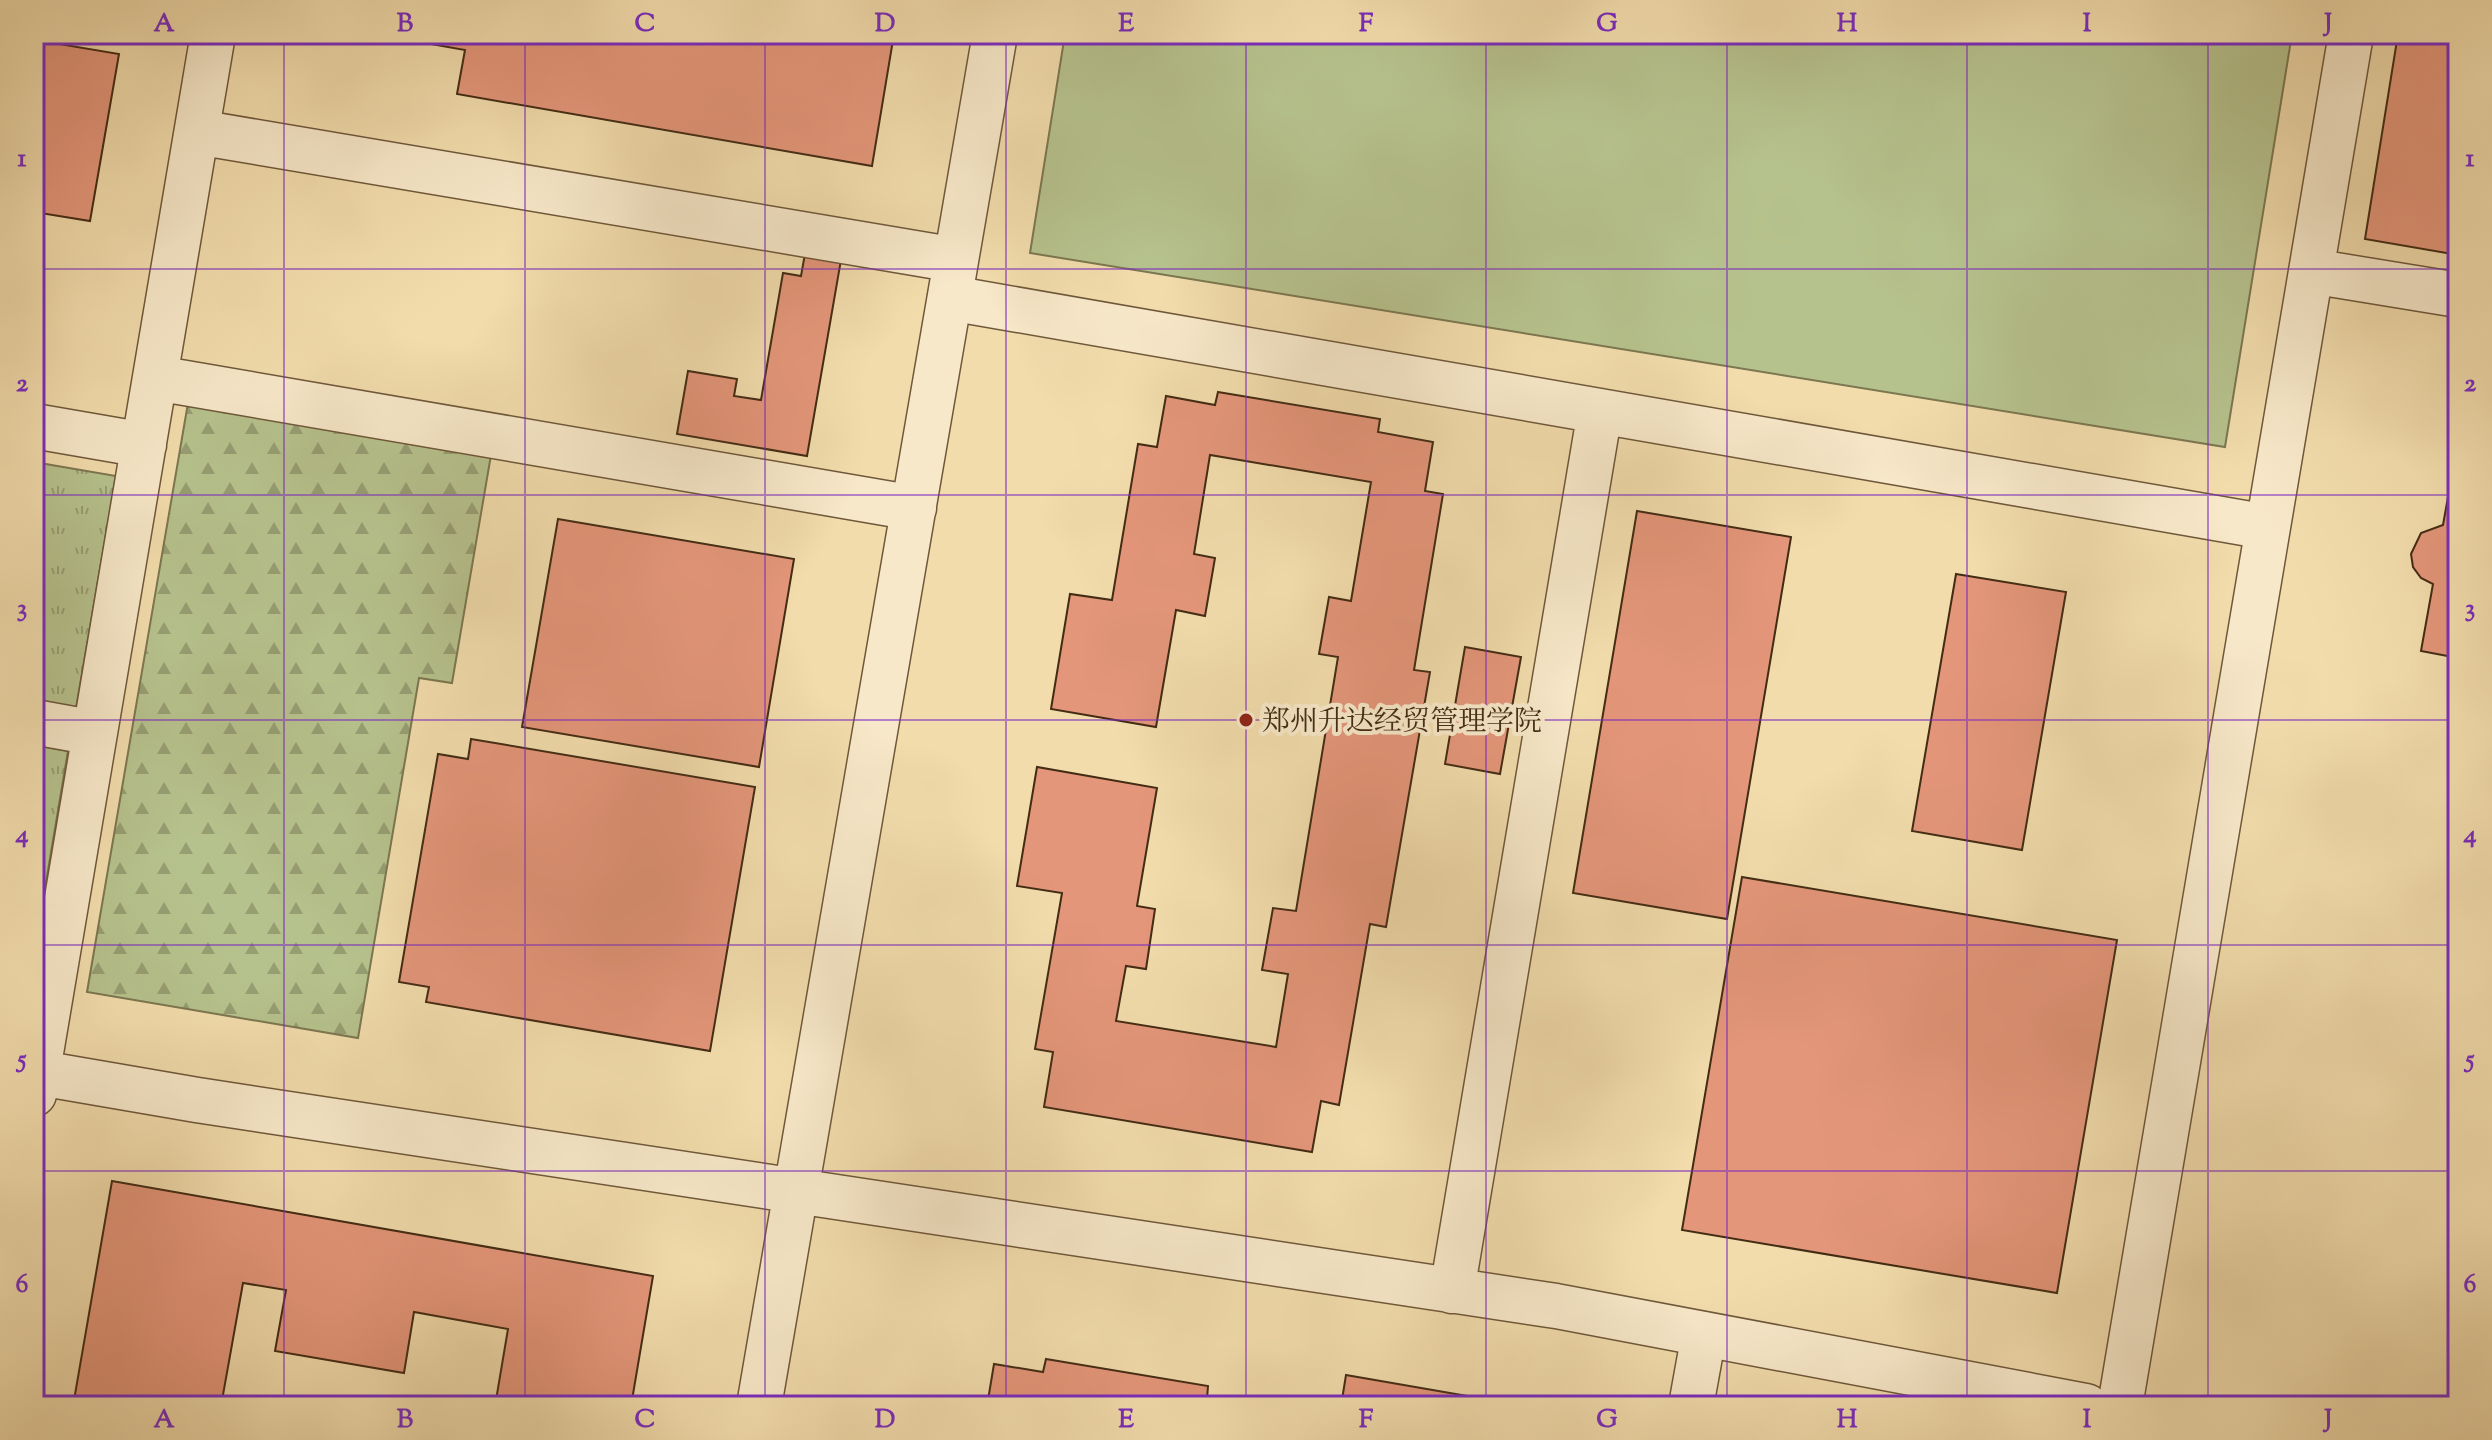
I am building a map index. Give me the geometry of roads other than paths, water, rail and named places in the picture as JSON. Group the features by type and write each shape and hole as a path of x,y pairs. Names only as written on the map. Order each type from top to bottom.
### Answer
{"lane":[{"path":"213,34 35,1079 1452,1291 1704,1334 2086,1406"},
{"path":"759,1406 995,34"},
{"path":"2120,1406 2351,34"},
{"path":"197,132 953,279 1600,411 2267,527"},
{"path":"2311,271 2458,295"},
{"path":"156,378 914,508"},
{"path":"1452,1291 1600,411"},
{"path":"34,426 144,445"},
{"path":"34,722 95,733"},
{"path":"1691,1406 1704,1334"}],"place":[{"name":"郑州升达经贸管理学院","path":"1246,720"}]}
